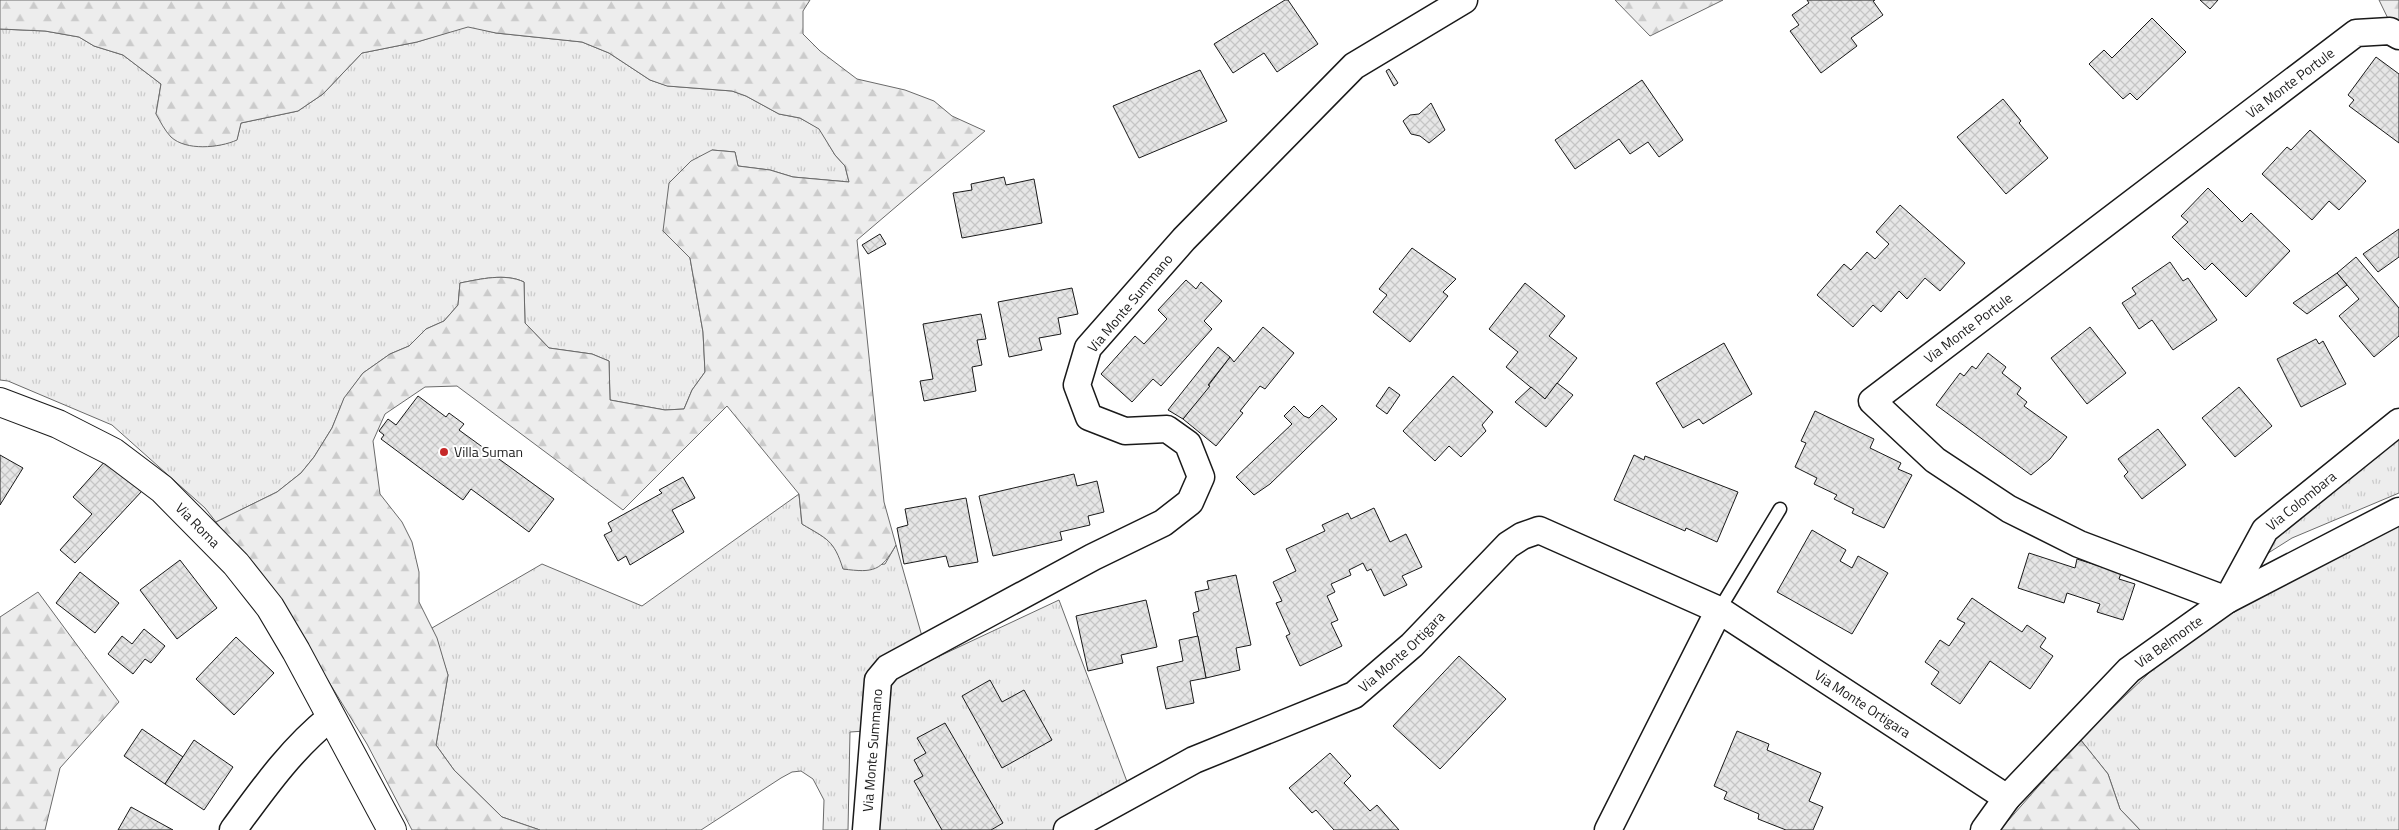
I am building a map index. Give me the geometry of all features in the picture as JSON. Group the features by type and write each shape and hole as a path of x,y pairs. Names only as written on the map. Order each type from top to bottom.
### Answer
{"street":[{"name":"Via Monte Summano","path":"866,830 878,680 888,668 1093,557 1162,523 1190,502 1202,477 1188,444 1167,429 1125,431 1089,417 1077,385 1088,348 1184,239 1354,66 1464,0"},
{"name":"Via Monte Portule","path":"2226,600 2079,544 2009,510 1935,460 1872,401 2356,33 2390,31 2399,36"},
{"name":"Via Roma","path":"0,402 58,424 112,452 162,489 236,564 270,607 296,650 392,830"},
{"name":"Via Colombara","path":"2226,600 2265,530 2399,422"},
{"name":"Via Belmonte","path":"1984,830 2007,798 2129,670 2226,600 2399,512"},
{"name":"Via Monte Ortigara","path":"1067,830 1194,760 1354,695 1412,645 1508,545 1522,536 1538,530 1719,610 2007,798"},
{"path":"1608,830 1719,610"},
{"path":"234,830 275,772 312,732 331,718"}],"lane":[{"path":"1719,610 1780,508"}],"green space":[{"path":"0,0 810,0 803,11 803,34 820,51 857,79 905,90 934,101 952,116 985,131 857,240 884,502 896,545 891,554 876,568 862,571 843,569 840,559 829,541 802,524 799,494 727,406 623,510 457,386 425,387 385,414 373,441 380,494 402,522 412,542 419,572 419,602 437,638 448,675 436,745 454,770 502,817 540,830 412,830 367,744 284,609 216,522 277,492 301,473 314,457 332,428 344,398 363,373 390,354 409,346 426,329 444,321 458,305 460,283 501,277 524,282 525,323 549,348 592,354 609,361 610,400 665,410 684,409 692,390 705,372 703,332 690,258 663,231 669,183 691,161 712,150 735,152 738,166 770,170 793,177 849,182 845,166 835,155 819,129 800,118 779,114 746,96 732,91 667,86 650,80 609,53 582,42 496,33 468,27 417,42 362,53 323,94 298,111 241,123 237,140 230,143 203,147 194,146 177,141 167,132 156,114 161,84 123,55 94,46 79,37 45,31 0,29"},
{"path":"1615,0 1723,0 1650,36"},
{"path":"2379,0 2399,0 2399,36 2396,35"},
{"path":"468,26 496,33 582,42 609,53 650,80 668,86 732,91 746,96 779,114 800,118 820,129 835,155 845,166 849,182 793,177 770,170 738,166 735,152 712,150 663,231 690,258 703,332 705,372 692,390 684,409 665,410 610,400 609,361 592,354 549,348 525,323 524,282 501,277 460,283 458,305 444,321 426,329 409,346 390,354 363,373 344,399 332,428 314,457 301,473 277,492 216,522 205,508 112,425 8,381 0,380 0,29 45,31 79,37 94,46 123,55 161,84 156,114 193,142 213,146 237,139 241,123 298,111 323,94 362,53 417,42"},
{"path":"2399,430 2399,493 2292,538 2235,574 2238,551 2310,491"},
{"path":"799,494 802,524 829,541 837,552 844,569 885,564 896,545 929,661 1059,600 1132,795 1068,830 872,830 881,730 850,732 848,830 823,830 824,800 813,779 801,771 792,772 781,778 701,830 540,830 502,817 454,770 436,745 448,675 432,628 542,564 642,606"},
{"path":"2399,521 2399,830 2140,830 2120,809 2108,774 2080,739 2195,629"},
{"path":"38,592 119,702 60,768 45,830 0,830 0,617"},
{"path":"2080,739 2108,774 2120,809 2140,830 2000,830"}],"building":[{"path":"1285,0 1288,0 1318,44 1277,72 1264,53 1233,73 1214,44"},
{"path":"1807,0 1875,0 1873,1 1883,15 1851,38 1857,46 1821,73 1790,31 1799,25 1792,15 1809,3"},
{"path":"2200,0 2218,0 2210,9"},
{"path":"2152,18 2186,52 2137,100 2130,93 2123,99 2089,64 2104,50 2112,58"},
{"path":"2376,57 2399,74 2399,143 2349,106 2354,100 2348,95"},
{"path":"1389,69 1398,83 1394,86 1386,71"},
{"path":"1200,70 1227,121 1139,158 1113,106"},
{"path":"1642,80 1683,140 1659,157 1648,142 1630,154 1619,139 1575,169 1555,140"},
{"path":"2003,99 2021,121 2019,123 2048,158 2006,194 1957,137"},
{"path":"1431,103 1445,130 1429,143 1420,136 1411,134 1403,121 1410,115 1419,114"},
{"path":"2310,130 2366,181 2339,210 2329,201 2312,220 2262,174 2287,147 2291,150"},
{"path":"1004,177 1006,185 1034,179 1042,223 962,238 953,193 972,190 971,184"},
{"path":"2208,188 2242,222 2251,213 2290,251 2246,297 2212,263 2205,270 2172,237 2188,222 2181,216"},
{"path":"1900,205 1965,263 1940,291 1925,278 1907,299 1899,291 1881,312 1873,305 1853,327 1817,295 1844,264 1851,270 1867,252 1875,259 1889,244 1876,232"},
{"path":"2399,229 2399,257 2378,272 2363,254"},
{"path":"880,234 886,244 868,254 862,245"},
{"path":"1412,248 1456,279 1443,292 1448,296 1410,342 1373,312 1387,295 1379,289"},
{"path":"2356,257 2399,308 2399,336 2374,357 2339,316 2359,299 2337,273"},
{"path":"2170,262 2183,281 2188,278 2217,320 2173,350 2152,320 2139,329 2122,303 2136,294 2132,288"},
{"path":"2337,273 2347,285 2307,314 2293,303"},
{"path":"1186,280 1196,289 1201,282 1222,301 1204,321 1212,329 1161,386 1153,379 1132,402 1101,374 1135,336 1144,344 1167,319 1158,310"},
{"path":"1525,283 1565,316 1549,336 1577,358 1545,399 1506,367 1518,352 1489,329"},
{"path":"1072,288 1078,314 1058,318 1061,334 1039,338 1042,350 1009,357 998,302"},
{"path":"981,314 986,339 977,340 982,365 972,367 976,391 924,401 920,381 933,379 923,324"},
{"path":"1263,327 1294,353 1265,389 1260,386 1240,411 1243,413 1216,446 1183,419 1230,357 1234,362"},
{"path":"2090,327 2126,373 2087,404 2051,358"},
{"path":"2316,339 2319,344 2323,341 2346,384 2301,407 2277,359"},
{"path":"1724,343 1752,394 1703,424 1699,419 1683,428 1656,383"},
{"path":"1218,347 1230,357 1208,385 1210,386 1183,419 1168,410"},
{"path":"1988,353 2006,367 2002,373 2021,388 2017,394 2027,402 2024,406 2067,437 2050,459 2031,475 1936,405 1960,373 1964,376 1972,366 1976,369"},
{"path":"1453,376 1493,412 1482,425 1486,431 1461,457 1449,446 1435,461 1403,431"},
{"path":"1557,383 1573,395 1546,427 1515,402 1531,387 1545,399"},
{"path":"1389,387 1400,395 1387,414 1376,406"},
{"path":"2239,387 2272,426 2235,457 2202,418"},
{"name":"Villa Suman","path":"418,396 446,417 449,413 464,424 459,430 554,499 529,532 471,489 463,500 381,439 384,435 379,431 388,419 396,425"},
{"path":"1322,405 1337,419 1270,484 1254,495 1236,477 1292,424 1284,416 1294,406 1304,416 1309,418"},
{"path":"1815,411 1874,439 1870,448 1901,463 1898,469 1912,475 1884,528 1852,513 1854,509 1834,499 1837,495 1814,484 1817,478 1795,467 1806,443 1801,441"},
{"path":"2158,429 2186,465 2142,499 2124,476 2128,472 2118,459"},
{"path":"0,455 23,468 0,505"},
{"path":"1634,455 1644,460 1645,456 1738,492 1717,542 1686,528 1685,531 1614,500"},
{"path":"107,459 142,491 75,563 60,550 92,514 73,497"},
{"path":"1074,474 1077,486 1097,481 1104,512 1088,516 1090,525 1060,532 1062,540 993,556 979,496"},
{"path":"683,477 695,498 672,510 684,532 630,565 626,556 618,561 604,535 612,531 608,523 662,493 659,490"},
{"path":"966,498 978,562 949,567 946,556 904,564 897,528 908,525 905,509"},
{"path":"1374,508 1390,542 1406,534 1422,567 1402,576 1407,585 1384,596 1371,569 1367,571 1363,563 1349,570 1351,575 1331,584 1335,592 1327,596 1338,620 1331,623 1342,646 1300,666 1286,636 1290,634 1276,603 1282,601 1273,582 1296,571 1286,549 1325,531 1322,525 1348,513 1351,519"},
{"path":"1812,530 1846,550 1840,561 1852,568 1858,556 1888,573 1852,634 1777,592"},
{"path":"2029,553 2075,568 2077,559 2121,573 2119,579 2135,584 2123,620 2097,612 2100,604 2067,593 2064,603 2018,588"},
{"path":"180,560 217,608 177,639 140,590"},
{"path":"80,572 119,603 95,633 56,603"},
{"path":"1236,575 1251,645 1236,648 1240,670 1206,678 1193,613 1199,611 1195,592 1209,589 1207,581"},
{"path":"1972,598 2022,632 2027,625 2046,638 2040,647 2053,656 2030,689 1990,661 1960,704 1931,684 1939,672 1925,662 1940,640 1949,646 1965,623 1957,619"},
{"path":"1146,600 1157,647 1121,655 1123,663 1088,671 1076,616"},
{"path":"144,629 165,646 151,663 145,659 133,674 108,654 122,636 132,644"},
{"path":"1198,636 1206,678 1190,681 1194,703 1166,709 1157,667 1183,661 1179,640"},
{"path":"236,637 274,673 234,715 196,679"},
{"path":"1459,656 1506,699 1440,769 1393,726"},
{"path":"990,680 1002,702 1024,690 1052,740 1002,768 962,696"},
{"path":"945,723 1003,823 991,830 942,830 914,781 923,776 914,760 926,753 917,738"},
{"path":"142,729 183,757 165,784 124,756"},
{"path":"1737,731 1769,744 1767,750 1821,773 1809,801 1823,807 1813,830 1786,830 1758,819 1759,814 1724,799 1727,792 1714,786"},
{"path":"194,740 233,767 204,810 165,784"},
{"path":"1330,753 1351,776 1344,783 1370,811 1377,805 1399,830 1334,830 1316,810 1312,813 1289,788"},
{"path":"131,807 173,830 118,830"}],"place":[{"name":"Villa Suman","path":"444,452"}]}
